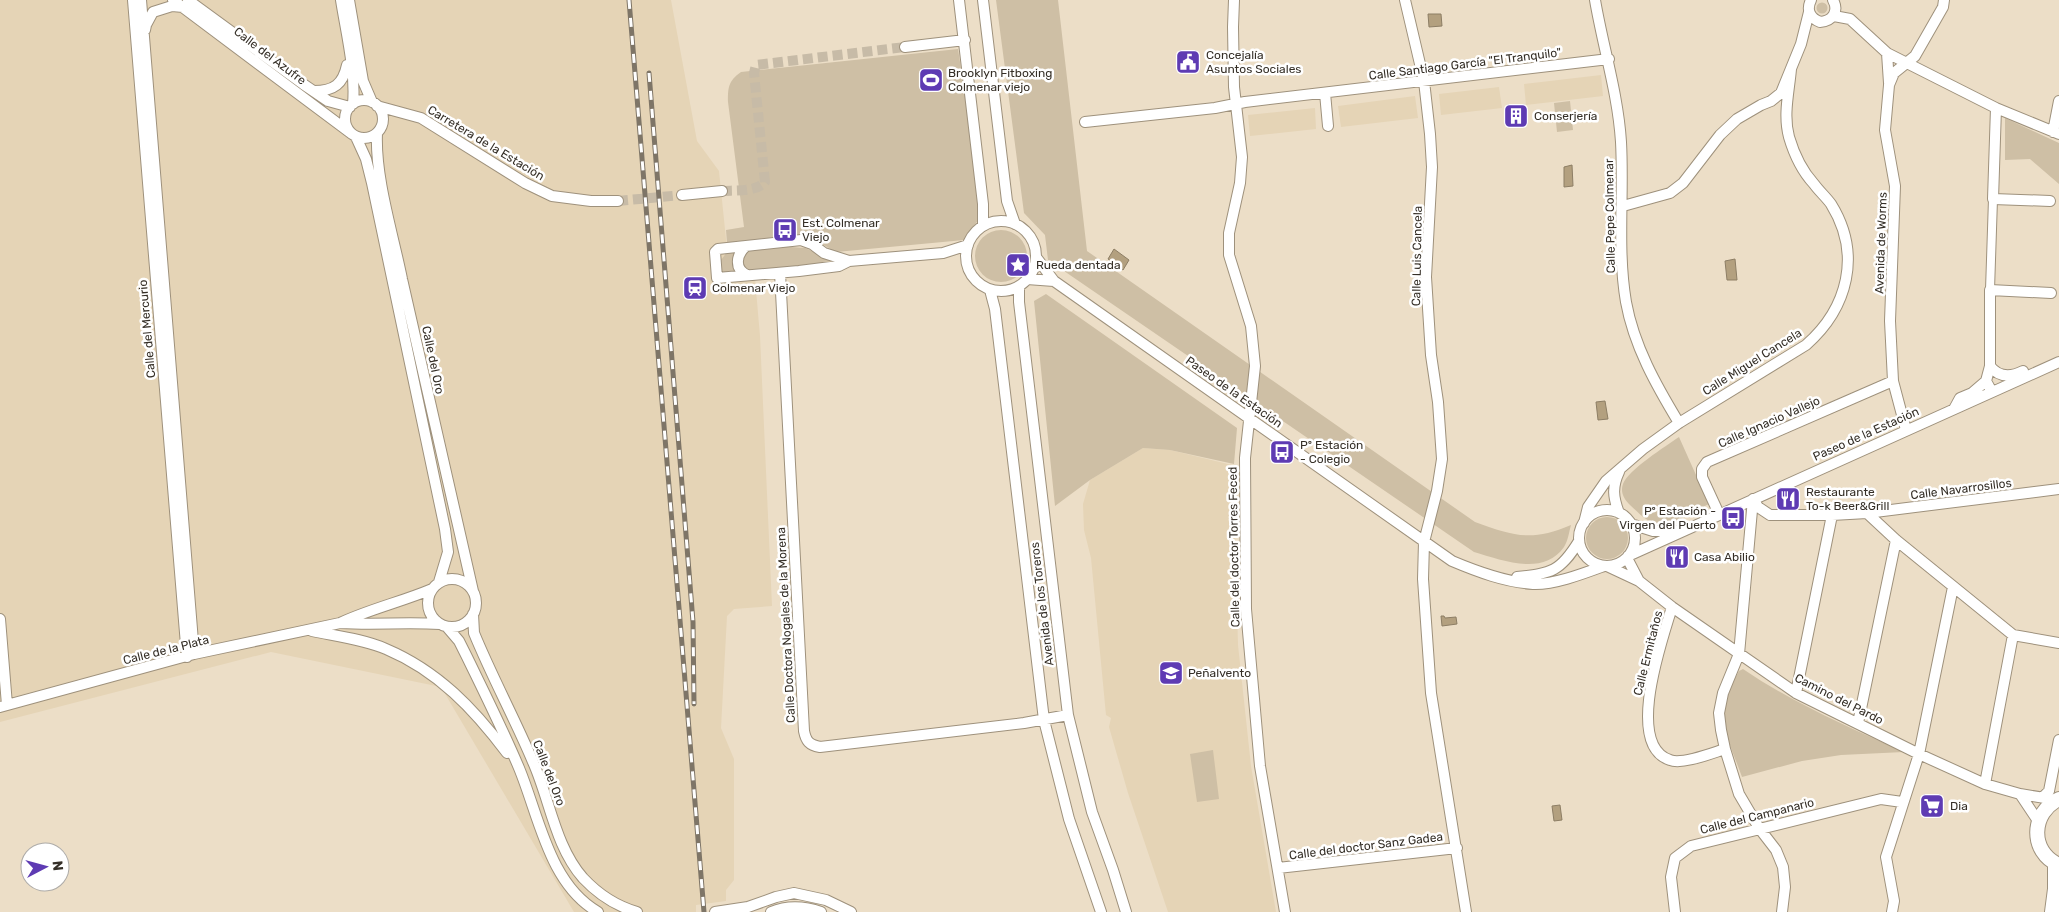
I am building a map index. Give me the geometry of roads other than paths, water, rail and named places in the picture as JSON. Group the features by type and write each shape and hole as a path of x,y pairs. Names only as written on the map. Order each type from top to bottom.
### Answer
{"main road":[{"path":"2052,912 2057,864 2045,856 2039,845 2036,833 2038,821 2053,799"}],"street":[{"name":"Calle del Mercurio","path":"133,0 190,656"},
{"name":"Calle del Mercurio","path":"141,0 190,656"},
{"name":"Calle del Azufre","path":"173,0 186,3 328,101 352,105"},
{"path":"341,0 354,95 352,105 345,118 348,129 354,135 367,138 377,133 383,120 400,112"},
{"path":"349,0 364,81 383,120"},
{"path":"959,0 983,204 983,226"},
{"path":"983,0 1007,201 1015,224"},
{"name":"Calle del doctor Torres Feced","path":"1234,0 1233,37 1236,104 1242,157 1241,174 1229,232 1229,255 1251,326 1255,350 1255,382 1245,458 1246,609 1260,766 1285,912"},
{"name":"Calle Luis Cancela","path":"1406,0 1424,81 1432,167 1427,261 1428,308 1442,459 1438,491 1424,542"},
{"name":"Calle Pepe Colmenar","path":"1595,0 1609,60 1621,140 1623,277 1632,326 1654,381 1679,423"},
{"path":"1830,19 1836,9 1833,0"},
{"path":"1889,85 1894,73 1914,56 1943,8 1944,0"},
{"path":"144,44 146,25 153,12 186,3"},
{"name":"Calle del Azufre","path":"186,3 354,135"},
{"path":"1808,5 1816,20 1850,19 1888,54 1906,64 1996,108 2056,133 2059,101"},
{"name":"Calle Miguel Cancela","path":"1771,101 1782,93 1801,44 1808,5"},
{"name":"Calle Miguel Cancela","path":"1801,44 1813,29 1830,19"},
{"path":"905,47 965,40"},
{"path":"314,91 326,91 337,86 345,76 349,54"},
{"name":"Avenida de Worms","path":"1888,54 1889,85 1885,130 1895,186 1890,321 1893,381 1906,430"},
{"name":"Calle Santiago García \"El Tranquilo\"","path":"1085,122 1609,60"},
{"name":"Calle Miguel Cancela","path":"1584,522 1588,507 1606,481 1642,449 1679,423 1806,344 1820,332 1831,318 1844,288 1848,255 1844,232 1830,202 1812,183 1795,154 1789,137 1786,111 1789,99 1791,69"},
{"path":"1325,93 1328,126"},
{"path":"352,105 362,100 374,104"},
{"path":"1622,206 1670,193 1688,178 1720,135 1737,119 1761,105 1771,101 1786,111"},
{"name":"Carretera de la Estación","path":"374,104 421,118 525,184 552,196 591,201 618,201"},
{"path":"1992,392 1990,290 1996,108"},
{"name":"Calle del Oro","path":"377,133 376,146 382,181 473,591"},
{"name":"Calle del Oro","path":"354,135 366,159 372,183 445,529 448,552 436,586"},
{"path":"682,195 722,191"},
{"path":"1994,199 2050,201"},
{"path":"995,222 1015,224 1030,237 1034,247 1036,257 1032,273 1023,283 1008,290 990,290 977,282 968,269 966,261 968,245 976,231 983,226 995,222"},
{"path":"849,261 828,254 812,244 800,240 718,249 715,252 717,278 839,266 849,261 943,253 968,245"},
{"path":"746,246 739,254 738,265 741,271 747,275"},
{"path":"943,253 966,261"},
{"name":"Paseo de la Estación","path":"1036,257 1054,282 1452,561 1481,573 1535,584 1572,578 1605,566"},
{"name":"Calle Doctora Nogales de la Morena","path":"780,273 806,740 812,745 820,746 1068,716"},
{"name":"Paseo de la Estación","path":"1023,283 1054,282"},
{"name":"Avenida de los Toreros","path":"1023,283 1019,302 1068,716 1092,812 1126,912"},
{"name":"Avenida de los Toreros","path":"990,290 995,309 1044,720 1069,819 1101,912"},
{"path":"1990,290 2051,293"},
{"path":"1992,369 2002,375 2013,376 2038,364 2055,364"},
{"name":"Paseo de la Estación","path":"1627,557 1683,530 2055,364"},
{"path":"1954,409 1960,398 1972,393 1986,381 1992,369"},
{"name":"Calle Ignacio Vallejo","path":"1719,514 1702,477 1702,469 1707,462 1893,381"},
{"path":"1986,381 1992,392"},
{"path":"1619,513 1603,510 1589,517 1584,522 1580,530 1579,541 1587,557 1592,562 1605,566 1621,562 1632,550 1635,537 1631,524 1619,513 1614,499 1613,485 1620,468"},
{"name":"Calle Navarrosillos","path":"1753,499 1758,507 1770,515 1832,515 1867,513 2059,489"},
{"path":"1753,499 1739,654 1723,693 1719,712 1725,749 1739,794 1759,828 1776,850 1783,867 1785,887 1782,912"},
{"path":"1867,513 1896,540 2012,635 2059,643"},
{"path":"1796,693 1832,515"},
{"name":"Paseo de la Estación","path":"1631,524 1652,532 1683,530"},
{"path":"1858,723 1896,540"},
{"name":"Paseo de la Estación","path":"1504,578 1538,575 1554,571 1567,560 1579,541"},
{"path":"1424,542 1423,579 1431,693 1466,912"},
{"name":"Camino del Pardo","path":"1627,557 1639,581"},
{"name":"Camino del Pardo","path":"1605,566 1639,581 1672,607 1796,693 1919,754 1985,784 2020,794 2053,799"},
{"path":"443,626 465,624 473,614 476,599 473,591 468,585 454,579 436,586 428,595 430,615 459,641 468,657 519,768 556,868 571,888 598,912"},
{"name":"Calle de la Plata","path":"4,706 190,656 340,623 362,612 405,600 436,586"},
{"path":"1892,912 1894,901 1886,857 1902,802 1919,754 1953,587"},
{"name":"Calle Ermitaños","path":"1672,607 1652,677 1648,703 1650,734 1661,756 1671,761 1682,761 1725,749"},
{"name":"Calle del Oro","path":"473,614 474,633 534,763 562,842 571,860 583,877 604,896 624,908 637,912"},
{"path":"0,619 4,706"},
{"name":"Calle de la Plata","path":"340,623 375,625 408,622 443,626"},
{"path":"308,630 386,649 427,671 452,690 480,718 519,768"},
{"path":"1985,784 2012,635"},
{"path":"2053,799 2049,791 2059,740"},
{"path":"2020,794 2038,821"},
{"name":"Calle del Campanario","path":"1675,912 1671,877 1676,858 1691,846 1881,798 1902,802"},
{"name":"Calle del doctor Sanz Gadea","path":"1278,868 1457,848"},
{"path":"715,912 748,907 794,893 826,900 851,912"},
{"path":"771,912 795,906 808,907 821,912"}],"tunnel":[{"path":"722,191 751,189 765,182 754,73 756,65 905,47"},
{"path":"618,201 682,195"}],"railway":[{"path":"629,0 704,912"},
{"path":"649,73 693,622 694,704"}],"place":[{"name":"Concejalía Asuntos Sociales","path":"1188,62"},
{"name":"Brooklyn Fitboxing Colmenar viejo","path":"931,80"},
{"name":"Conserjería","path":"1516,116"},
{"name":"Est. Colmenar Viejo","path":"785,230"},
{"name":"Rueda dentada","path":"1018,265"},
{"name":"Colmenar Viejo","path":"695,288"},
{"name":"Pº Estación - Colegio","path":"1282,452"},
{"name":"Restaurante To-k Beer&Grill","path":"1788,499"},
{"name":"Pº Estación - Virgen del Puerto","path":"1733,518"},
{"name":"Casa Abilio","path":"1677,557"},
{"name":"Peñalvento","path":"1171,673"},
{"name":"Dia","path":"1932,806"}]}
